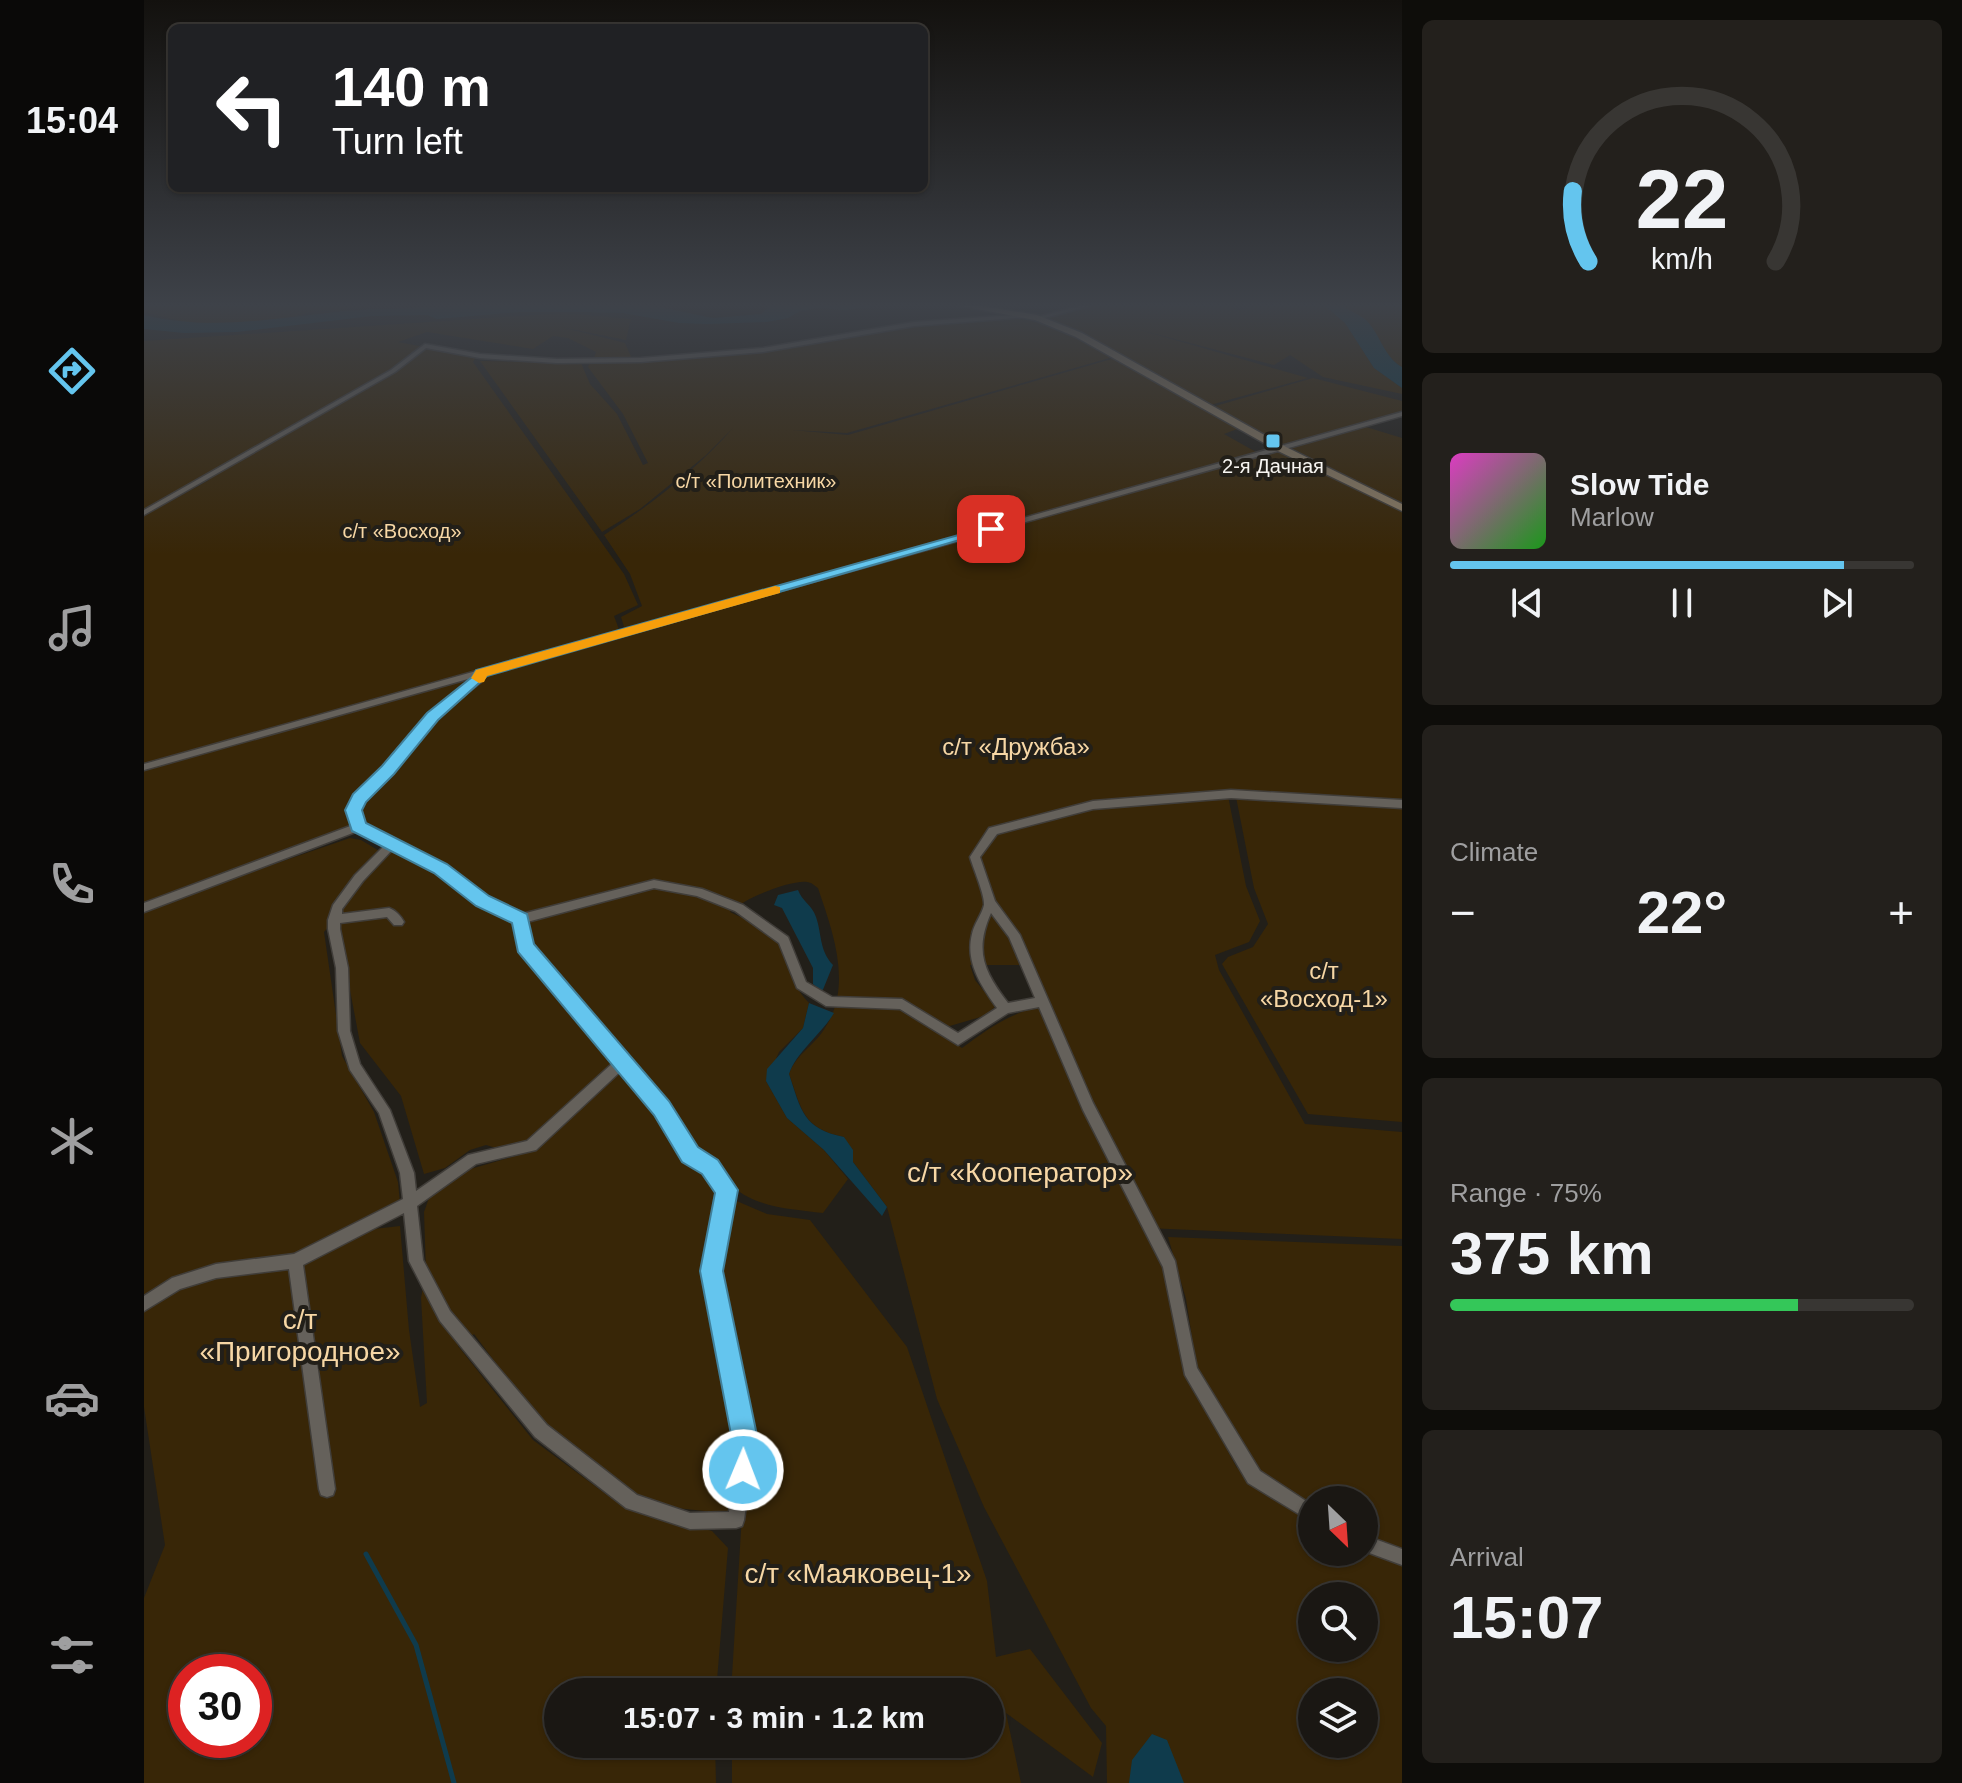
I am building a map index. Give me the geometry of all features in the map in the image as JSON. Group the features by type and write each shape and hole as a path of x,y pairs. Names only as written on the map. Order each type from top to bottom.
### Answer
{"main road":[{"path":"1174,388 1282,449 1402,508"}],"street":[{"path":"144,513 363,388"},
{"path":"144,767 1402,414"},
{"path":"482,673 478,680 433,716 359,799 354,810 359,827 440,869 483,901 521,919 654,884 698,892 739,908 784,940 801,985 830,1002 902,1004 958,1040 1005,1009 1044,1001"},
{"path":"1298,1505 1254,1477 1190,1370 1170,1266 1088,1106 1014,935 990,903 975,857 993,831 1093,805 1231,794 1402,804"},
{"path":"144,908 359,827"},
{"path":"392,844 359,878 337,908 334,920 342,968 344,1031 354,1066 378,1100 396,1141 411,1202 416,1261 445,1316 541,1431 632,1502 690,1521 736,1520 746,1445 711,1271 727,1190 710,1167 690,1154 662,1108 525,946 521,919"},
{"path":"990,903 979,924 975,954 978,973 1005,1009"},
{"path":"334,920 389,912 398,922"},
{"path":"144,1304 177,1283 216,1271 295,1261 411,1202 473,1159 531,1146 623,1062"},
{"path":"295,1261 327,1489"},
{"path":"1378,1548 1402,1557"}],"green space":[{"name":"с/т «Восход»","path":"144,388 492,388 624,574 638,605 614,616 620,632 144,764 144,516 209,480 211,474 144,509"},
{"name":"с/т «Политехник»","path":"499,388 594,388 617,414 643,465 648,463 623,414 604,388 1004,388 847,433 792,430 848,435 1010,388 1169,388 1240,428 1224,434 1256,452 625,630 621,617 642,606 630,574 604,535 673,486 704,458 733,428 705,456 640,509 602,532"},
{"path":"1180,388 1271,388 1210,405"},
{"path":"1277,388 1352,388 1402,401 1402,412 1282,445 1212,407"},
{"path":"1375,388 1402,388 1402,394"},
{"path":"1366,427 1402,438 1402,503 1291,448"},
{"path":"1282,451 1402,512 1402,800 1227,791 1246,886 1260,921 1249,942 1215,955 1219,970 1305,1124 1402,1132 1402,1239 1147,1228 1166,1267 1179,1319 1183,1369 1237,1468 1248,1458 1197,1369 1186,1299 1168,1237 1402,1246 1402,1783 1107,1783 1106,1726 1091,1708 984,1507 937,1399 887,1207 853,1162 844,1137 820,1129 806,1116 789,1074 823,1031 837,996 839,978 834,941 818,888 811,883 789,884 766,892 730,912 756,924 774,937 783,950 793,979 809,1003 803,1028 779,1052 766,1081 787,1118 824,1150 848,1179 823,1213 764,1203 733,1187 701,1158 693,1166 720,1191 704,1272 730,1393 714,1268 732,1199 767,1214 810,1220 907,1347 987,1581 996,1657 1030,1649 1102,1743 1093,1777 1006,1713 1021,1783 732,1783 732,1758 1004,1758 1004,1678 732,1678 742,1515 676,1508 633,1493 543,1426 474,1334 458,1346 533,1440 622,1506 712,1531 728,1548 717,1678 544,1678 544,1758 715,1758 716,1783 144,1783 144,1598 165,1545 144,1407 144,770","holes":["361,823 399,843 386,855 361,840 350,838 248,873","329,926 350,990 360,1043 401,1096 424,1174 445,1168 470,1150 486,1145 519,1155 467,1170 429,1198 424,1212 426,1272 421,1298 427,1403 420,1407 409,1330 400,1226 339,1233 400,1203 398,1182 374,1112 342,1056 324,932","970,965 1032,965 1049,1005 1013,1016 962,1048 936,1030 984,1016 996,1006 975,980"]},
{"name":"с/т «Восход-1»","path":"1236,797 1402,807 1402,1122 1308,1114 1222,964 1228,957 1253,947 1268,924 1254,888"}],"water":[{"path":"798,890 814,913 823,948 833,965 822,992 813,984 813,968 782,908 774,905 778,895"},
{"path":"809,1003 834,1013 789,1074 797,1098 812,1123 844,1137 853,1150 853,1162 887,1207 882,1216 824,1150 787,1118 766,1081 767,1069 803,1028"},
{"path":"1152,1734 1167,1740 1184,1783 1129,1783 1132,1760"}],"waterway":[{"path":"366,1554 416,1645 454,1783"}],"slow traffic":[{"path":"479,678 482,673 775,590"}],"place":[{"name":"2-я Дачная","path":"1273,441"}],"route":[{"path":"743,1470 746,1445 711,1271 723,1223 727,1190 710,1167 690,1154 662,1108 525,946 521,919 483,901 440,869 359,827 354,810 359,799 433,716 478,680 482,673 991,529"}],"park label":[{"name":"с/т «Дружба»","path":"1016,746"},
{"name":"с/т «Кооператор»","path":"1020,1172"},
{"name":"с/т «Пригородное»","path":"300,1335"},
{"name":"с/т «Маяковец-1»","path":"858,1573"}]}
